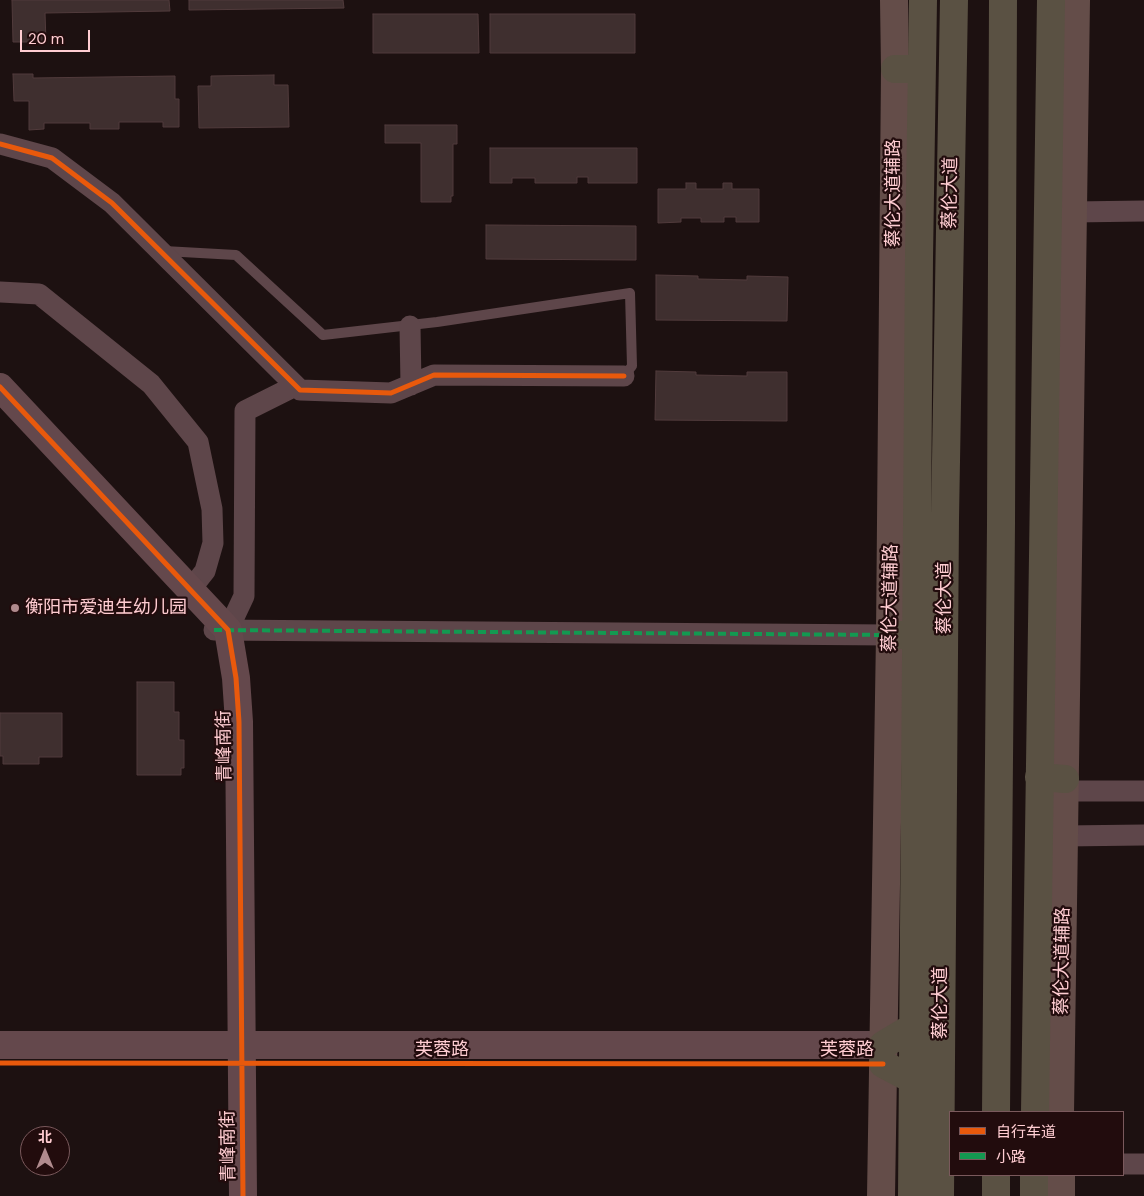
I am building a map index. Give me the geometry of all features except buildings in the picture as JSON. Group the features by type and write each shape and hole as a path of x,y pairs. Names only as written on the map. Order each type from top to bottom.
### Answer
{"highway":[{"path":"912,1196 913,1027 903,635 923,0"},
{"name":"蔡伦大道","path":"940,1196 945,529 954,0"},
{"path":"996,1111 1002,524 1003,0"},
{"path":"1035,1111 1056,783 1040,706 1051,0"},
{"path":"895,68 922,68"},
{"path":"913,1027 883,1054 913,1080"},
{"path":"996,1176 996,1196"},
{"path":"1034,1176 1034,1196"}],"main road":[{"name":"蔡伦大道辅路","path":"881,1196 883,1054 903,635 894,0"},
{"name":"蔡伦大道辅路","path":"1060,1111 1064,836 1056,783 1073,212 1076,0"},
{"path":"1061,1176 1061,1196"}],"street":[{"path":"0,144 52,158 112,203 300,390 391,393 434,376 624,376"},
{"path":"1073,212 1144,211"},
{"path":"0,292 39,294 151,384 198,442 212,509 213,543 205,571 190,590"},
{"path":"410,326 411,385"},
{"path":"221,630 244,596 245,411 295,386"},
{"path":"0,387 190,590 221,630"},
{"path":"0,403 221,630 903,635"},
{"name":"青峰南街","path":"221,630 236,678 239,722 235,1054 230,1196"},
{"path":"1056,783 1144,791"},
{"path":"1064,836 1144,835"},
{"name":"芙蓉路","path":"0,1045 235,1054 883,1054"},
{"name":"青峰南街","path":"235,1054 243,1196"},
{"name":"芙蓉路","path":"0,1063 235,1054"},
{"path":"1124,1164 1144,1164"}],"lane":[{"path":"160,250 236,255 323,335 410,326 630,293 632,366 624,376"}],"marked path":[{"path":"214,630 890,635"}],"cycle path":[{"path":"0,144 52,158 112,203 300,390 391,393 434,375 624,376"},
{"path":"0,387 228,630 236,678 239,722 243,1196"},
{"path":"0,1063 883,1064"}],"place":[{"name":"衡阳市爱迪生幼儿园","path":"15,608"}]}
